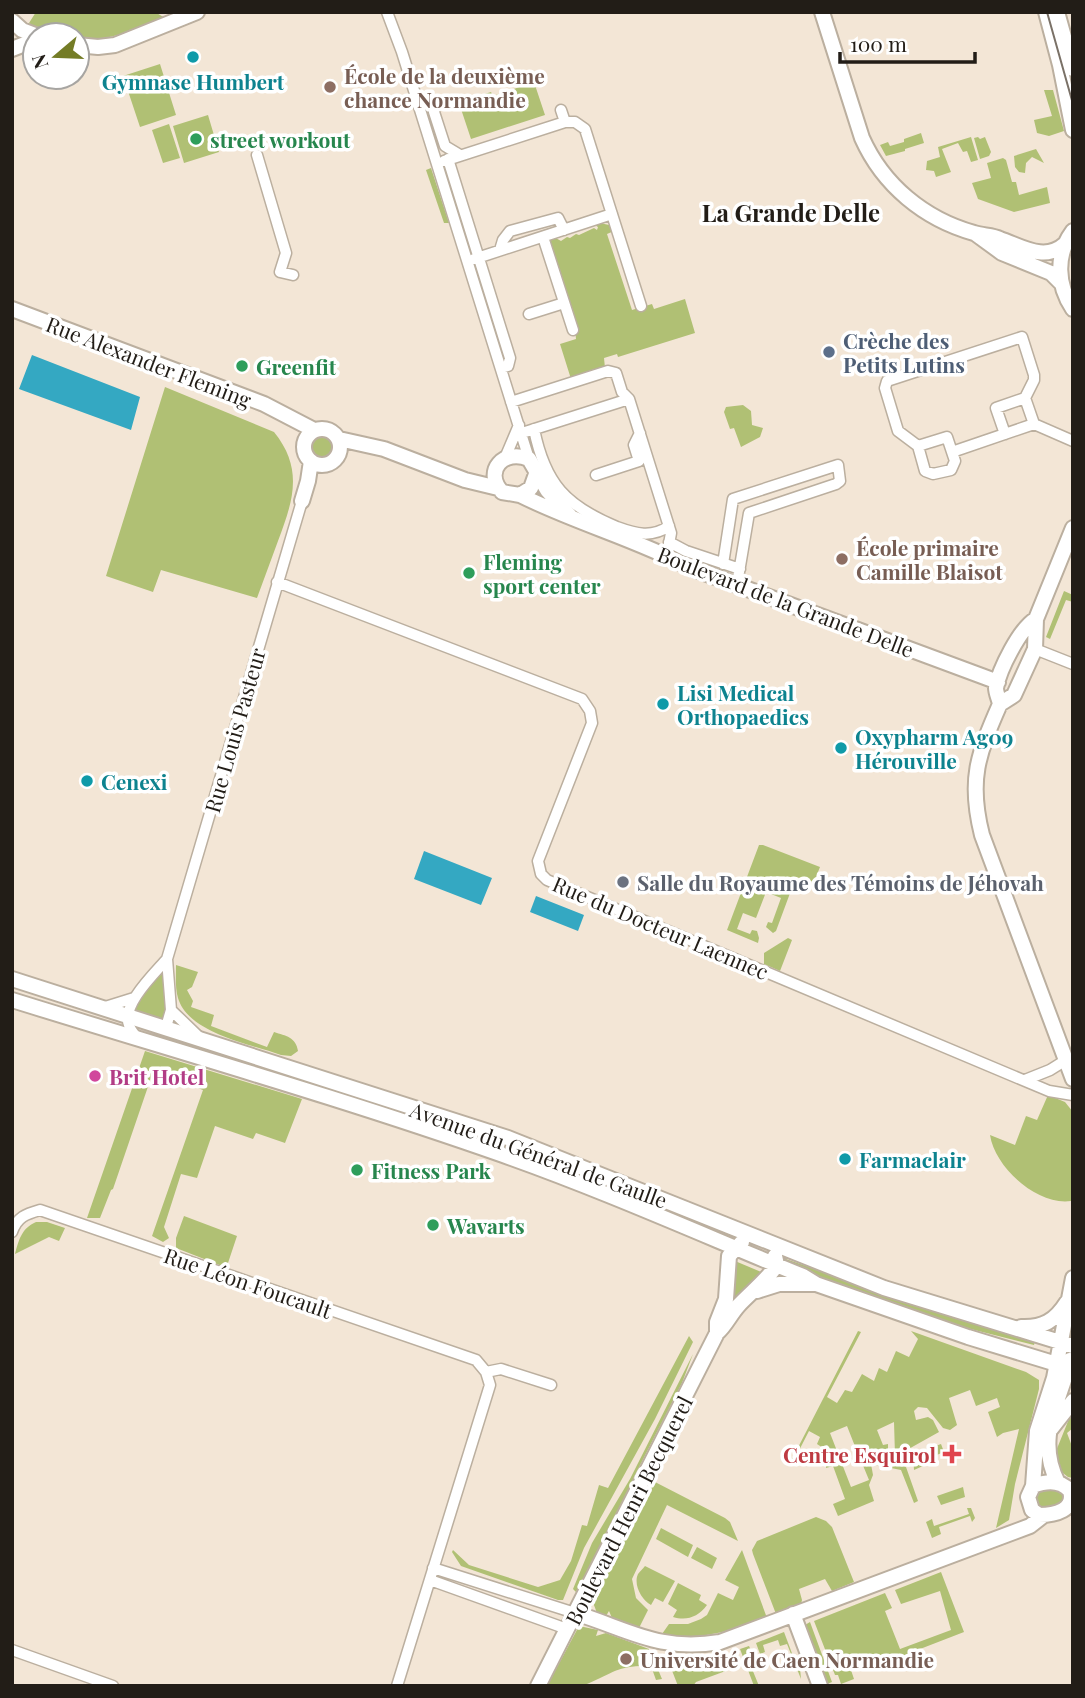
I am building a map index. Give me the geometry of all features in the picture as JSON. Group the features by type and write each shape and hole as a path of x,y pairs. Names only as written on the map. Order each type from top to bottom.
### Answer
{"street":[{"path":"12,19 21,12"},
{"path":"164,12 180,20"},
{"path":"91,46 114,45 197,12"},
{"path":"387,12 437,163 528,459 536,474 573,520"},
{"path":"393,12 403,43 400,47"},
{"path":"822,12 849,85"},
{"path":"830,12 862,138 871,157 895,186 920,209 975,234 1002,253 1051,273 1061,283"},
{"path":"1046,12 1073,130"},
{"path":"1057,12 1073,69"},
{"path":"561,110 565,122"},
{"path":"434,113 445,146 460,155"},
{"path":"437,163 565,122 575,122 585,129 641,306"},
{"path":"257,156 286,253 281,272 293,275"},
{"path":"448,159 510,358 508,366 501,368"},
{"path":"467,261 612,214"},
{"path":"500,250 510,231 558,218 564,230"},
{"path":"975,234 996,237 1043,254 1054,252 1069,237"},
{"path":"543,237 573,330"},
{"path":"1069,237 1059,268 1061,283 1073,309"},
{"path":"529,314 564,303"},
{"name":"Rue Alexander Fleming","path":"12,309 285,414 310,435 305,451 316,463"},
{"path":"918,446 947,437 955,461 951,470 933,474 925,471 918,446 898,431 885,388 887,382 1022,337 1034,380 1025,398 996,408 1004,434"},
{"path":"511,402 608,371 616,373 622,392 629,400 671,533 668,548 740,569"},
{"path":"1025,398 1034,425"},
{"path":"520,429 534,429 629,400"},
{"path":"952,452 1034,425 1073,441"},
{"path":"310,435 326,429 336,434 339,439 339,455"},
{"path":"465,480 494,472 505,458 520,429"},
{"path":"534,429 551,478 574,506 598,520 637,534 660,532 668,526"},
{"path":"596,475 639,461 634,445 640,433"},
{"path":"339,439 384,449 465,480 498,488 506,494 520,495 531,488 536,474"},
{"path":"302,500 316,463 331,463 339,455 384,449"},
{"path":"505,458 515,455 528,459"},
{"path":"723,564 733,499 838,465 841,475 836,484 749,513 737,584"},
{"path":"494,472 498,488"},
{"name":"Boulevard de la Grande Delle","path":"520,495 573,520 668,548 691,568 737,584 998,692"},
{"name":"Rue Louis Pasteur","path":"167,959 302,500"},
{"path":"731,513 749,516"},
{"path":"998,692 1014,695 1035,645 1036,619 1073,528"},
{"name":"Rue du Docteur Laennec","path":"277,582 582,699 590,711 592,723 538,861 541,874 547,880 1049,1091 1073,1095"},
{"path":"1036,619 1017,637 998,692 974,785 982,835 1073,1079"},
{"path":"1017,637 1029,634 1035,645 1073,664"},
{"path":"167,959 171,1010 166,1027 139,1040 128,1024 134,998 167,959"},
{"name":"Avenue du Général de Gaulle","path":"12,979 508,1138 884,1288 1002,1325 1068,1357"},
{"path":"102,1008 134,998"},
{"name":"Avenue du Général de Gaulle","path":"12,1000 503,1155 816,1283 968,1337 1068,1357"},
{"path":"171,1010 201,1039"},
{"path":"1025,1080 1066,1060"},
{"name":"Rue Léon Foucault","path":"12,1232 15,1223 25,1214 40,1210 476,1360 486,1372 501,1369 551,1385"},
{"path":"717,1333 726,1299 729,1256 742,1242 757,1237"},
{"path":"717,1333 737,1307 777,1265 772,1243"},
{"path":"433,1568 575,1613 644,1639 701,1645 720,1642 1030,1526 1044,1515 1071,1506 1071,1496 1049,1465 1047,1455 1051,1416 1063,1387 1068,1357 1068,1301 1073,1278"},
{"path":"753,1292 779,1284 816,1283"},
{"path":"1002,1325 1044,1325 1054,1319 1068,1301"},
{"name":"Boulevard Henri Becquerel","path":"538,1686 717,1333"},
{"path":"1044,1515 1032,1510 1028,1497 1033,1486 1037,1431 1054,1378 1068,1357"},
{"path":"397,1686 489,1385 486,1372"},
{"path":"1050,1430 1073,1401"},
{"path":"1033,1486 1040,1483 1065,1485"},
{"path":"430,1580 567,1629"},
{"path":"793,1614 820,1686"},
{"path":"12,1650 113,1686"}],"green space":[{"path":"36,12 155,12 165,18 100,39 91,39 91,21 30,21"},
{"path":"160,64 176,115 140,127 123,76"},
{"path":"534,82 545,115 471,139 460,106 473,102 472,98 491,92 493,96"},
{"path":"1044,90 1053,90 1064,131 1049,136 1037,133 1034,120 1052,116"},
{"name":"street workout","path":"208,115 219,152 184,163 173,126"},
{"path":"169,124 180,158 163,163 152,130"},
{"path":"921,133 924,143 905,151 886,156 880,145 888,142 890,146 904,142 904,139"},
{"path":"971,137 978,160 971,162 967,151 963,152 958,143 942,149 951,172 936,177 934,171 926,170 927,161 940,157 938,147"},
{"path":"985,137 991,152 989,156 980,159 974,138"},
{"path":"1036,149 1044,163 1032,157 1026,163 1025,173 1019,172 1015,167 1014,156"},
{"path":"1003,158 1006,160 1012,182 1016,182 1019,195 1047,187 1050,203 1014,212 978,199 972,183 991,178 987,163"},
{"path":"431,168 449,223 444,223 426,170"},
{"path":"593,224 609,225 614,231 607,234 632,310 652,304 654,309 685,299 695,333 618,357 617,354 604,358 605,368 571,379 560,344 576,339 577,328 549,245 550,239 554,237 561,241 594,228 597,230 598,227"},
{"path":"165,387 274,432 289,459 293,485 291,499 257,598 161,570 153,592 106,576"},
{"path":"743,405 751,411 752,425 763,428 760,437 741,447 724,412 726,407"},
{"path":"322,434 333,441 334,446 327,457 322,458 311,451 310,446 317,435"},
{"path":"1064,591 1073,595 1073,602 1066,600 1050,639 1046,637"},
{"path":"759,845 820,867 814,882 796,877 773,933 766,927 768,922 772,923 781,898 766,892 756,918 743,913 737,929 750,934 752,930 757,931 758,943 727,930"},
{"path":"788,938 792,940 780,971 764,964 764,953"},
{"path":"176,965 198,972 192,987 187,990 193,1001 191,1007 214,1015 211,1026 267,1047 274,1032 293,1040 298,1051 291,1056 281,1055 222,1036 194,1020 184,1010 178,998"},
{"path":"163,969 166,999 164,1022 133,1012 138,1001"},
{"path":"163,1036 295,1074 294,1078 162,1041"},
{"path":"145,1051 302,1099 285,1143 256,1133 253,1139 215,1126 197,1178 181,1174 164,1227 169,1238 163,1242 152,1236 203,1090 153,1072 113,1189 100,1218 87,1218"},
{"path":"314,1082 503,1141 500,1145 320,1090"},
{"path":"1048,1095 1065,1102 1073,1112 1071,1201 1045,1197 1020,1182 1000,1160 990,1135 1015,1145 1026,1116 1037,1120"},
{"path":"511,1145 689,1215 721,1232 719,1237 512,1149"},
{"path":"184,1216 237,1236 228,1263 222,1266 176,1248 176,1238"},
{"path":"36,1222 47,1222 65,1228 59,1241 49,1237 15,1254 27,1227"},
{"path":"780,1257 928,1308 1035,1341 1034,1345 931,1319 781,1262"},
{"path":"735,1261 766,1274 732,1305"},
{"path":"858,1331 861,1332 827,1397 837,1403 845,1390 852,1392 862,1374 874,1381 879,1368 887,1372 896,1351 909,1357 918,1339 911,1331 1026,1372 1039,1380 1009,1520 996,1528 1019,1429 997,1437 988,1412 1000,1407 997,1398 976,1406 970,1390 949,1398 957,1425 950,1430 943,1428 927,1408 918,1407 914,1411 916,1420 928,1417 933,1420 939,1432 905,1451 905,1455 900,1458 895,1455 894,1422 877,1430 883,1445 888,1444 888,1458 860,1459 847,1426 830,1433 851,1487 869,1480 862,1463 898,1463 906,1467 918,1501 914,1503 901,1470 871,1464 873,1475 869,1485 874,1501 838,1516 833,1504 845,1499 833,1466 826,1468 816,1460 823,1448 817,1444 820,1437 809,1431 791,1466 789,1465"},
{"path":"689,1336 693,1342 655,1419 584,1548 563,1600 461,1566 453,1550 469,1565 538,1587 560,1580 571,1561 582,1525 587,1526 599,1485 608,1488"},
{"path":"693,1354 682,1383 625,1500 576,1592 573,1589 592,1543 630,1479"},
{"path":"1073,1409 1073,1428 1067,1433 1073,1449 1073,1478 1059,1470 1056,1451"},
{"path":"941,1444 944,1452 922,1461 923,1466 914,1470 913,1454"},
{"path":"655,1482 725,1518 730,1522 738,1541 667,1505 632,1579 636,1598 648,1610 639,1628 612,1618 609,1611 606,1616 597,1613 592,1600 642,1504 648,1486"},
{"path":"1045,1485 1065,1492 1063,1504 1048,1507 1035,1501 1038,1492"},
{"path":"963,1487 965,1497 941,1505 937,1496"},
{"path":"967,1508 971,1508 975,1518 972,1522 970,1516 939,1527 941,1534 932,1538 926,1522 932,1519 934,1526 969,1514"},
{"path":"816,1517 832,1527 854,1582 832,1591 825,1579 799,1589 801,1604 776,1614 752,1550 757,1541"},
{"path":"661,1528 693,1545 688,1557 656,1539"},
{"path":"697,1547 717,1558 712,1569 691,1558"},
{"path":"742,1550 767,1618 703,1636 662,1634 669,1624 688,1624 707,1615 718,1593 733,1600 739,1587 725,1580"},
{"path":"645,1566 675,1581 663,1602 655,1598 651,1605 639,1592 637,1578"},
{"path":"941,1572 964,1632 871,1668 869,1663 851,1670 854,1679 841,1684 814,1621 885,1593 892,1608 885,1611 900,1649 951,1630 940,1591 901,1604 895,1590"},
{"path":"678,1583 701,1595 699,1600 707,1605 696,1615 688,1618 673,1617 677,1610 668,1604"},
{"path":"810,1622 832,1682 827,1684 805,1625"},
{"path":"579,1626 598,1630 596,1636 606,1633 649,1649 650,1656 647,1659 657,1667 662,1679 656,1680 651,1666 640,1666 617,1670 583,1686 547,1686"},
{"path":"784,1632 800,1668 801,1679 787,1644 780,1646 778,1640 763,1645 765,1652 760,1654 756,1643"},
{"path":"749,1646 754,1657 748,1659 759,1686 754,1686 740,1649"},
{"path":"733,1655 735,1661 731,1669 696,1682 693,1686 678,1686 671,1668 693,1666"}],"water":[{"path":"32,355 140,397 131,430 19,389"},
{"path":"424,851 492,878 481,905 414,879"},
{"path":"536,896 584,915 578,931 530,912"}],"tram line":[{"path":"1047,12 1073,104"}],"place":[{"name":"Gymnase Humbert","path":"193,57"},
{"name":"École de la deuxième chance Normandie","path":"330,87"},
{"name":"street workout","path":"196,139"},
{"name":"Crèche des Petits Lutins","path":"829,352"},
{"name":"Greenfit","path":"242,366"},
{"name":"École primaire Camille Blaisot","path":"842,559"},
{"name":"Fleming sport center","path":"469,573"},
{"name":"Lisi Medical Orthopaedics","path":"663,704"},
{"name":"Oxypharm Ag09 Hérouville","path":"841,748"},
{"name":"Cenexi","path":"87,781"},
{"name":"Salle du Royaume des Témoins de Jéhovah","path":"623,882"},
{"name":"Brit Hotel","path":"95,1076"},
{"name":"Farmaclair","path":"845,1159"},
{"name":"Fitness Park","path":"357,1170"},
{"name":"Wavarts","path":"433,1225"},
{"name":"Centre Esquirol","path":"952,1454"},
{"name":"Université de Caen Normandie","path":"626,1659"}],"district":[{"name":"La Grande Delle","path":"791,212"}]}
